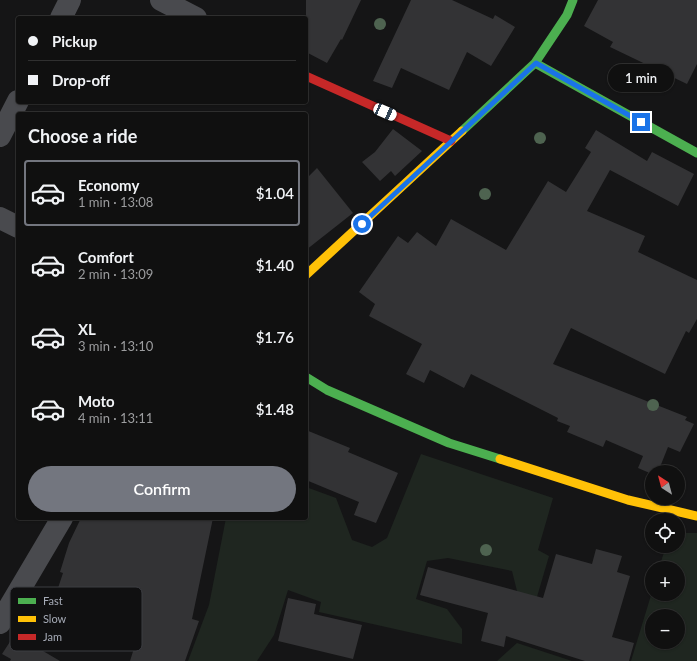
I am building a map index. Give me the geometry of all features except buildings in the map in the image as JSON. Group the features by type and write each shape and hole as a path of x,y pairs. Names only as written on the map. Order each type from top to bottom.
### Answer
{"street":[{"path":"62,16 70,0"},
{"path":"161,0 192,16"},
{"path":"308,274 536,63 567,14 573,0"},
{"path":"536,63 697,153"},
{"path":"308,77 451,141"},
{"path":"0,136 16,104"},
{"path":"0,218 16,226"},
{"path":"308,378 327,390 449,443 628,500 697,516"},
{"path":"18,587 61,520"},
{"path":"3,611 10,600"}],"shaded area":[{"path":"421,454 553,498 538,550 549,556 534,607 520,603 512,571 448,558 427,561 416,599 447,609 462,629 462,644 319,612 321,602 288,590 274,635 257,661 188,661 209,605 226,520 308,520 308,488 336,498 352,540 372,547 387,538"},
{"path":"685,533 697,533 697,661 631,661 645,615 645,649 685,649 685,609 647,609 649,601 685,601 685,561 661,561 664,553 685,553"},
{"path":"517,643 572,661 497,661"}],"traffic: fast":[{"path":"462,131 535,63 567,15 573,0"},
{"path":"535,63 697,153"},
{"path":"308,378 327,390 449,443 500,459"}],"traffic: slow":[{"path":"308,273 462,131"},
{"path":"500,459 628,500 697,516"}],"traffic: jam":[{"path":"308,77 451,141"}],"route":[{"path":"362,224 536,63 641,122"}]}
